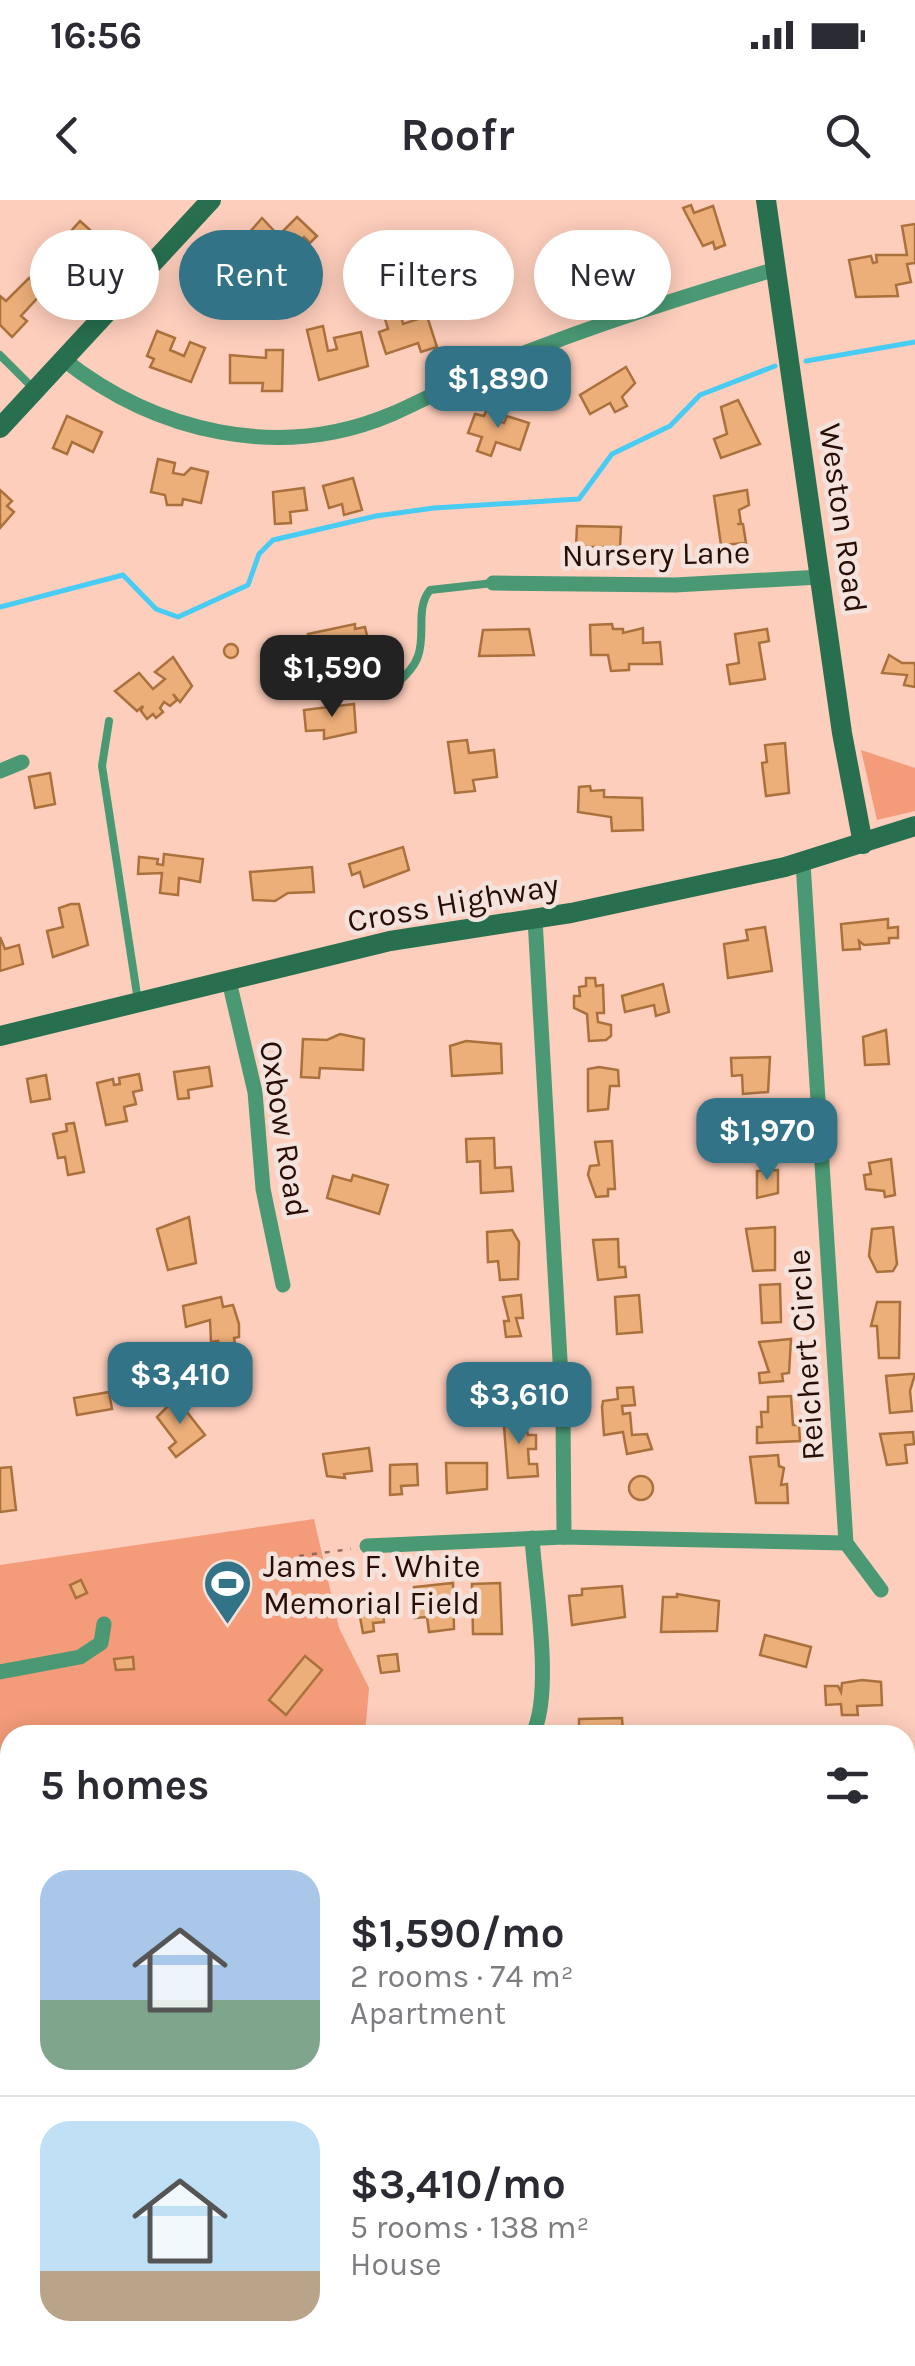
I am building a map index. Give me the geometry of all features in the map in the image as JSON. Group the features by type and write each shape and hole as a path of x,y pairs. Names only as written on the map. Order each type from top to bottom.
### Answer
{"main road":[{"path":"0,428 211,200"},
{"name":"Weston Road","path":"766,200 863,844"},
{"name":"Cross Highway","path":"0,1036 390,941 535,919 803,863 915,826"}],"street":[{"path":"63,359 98,387 156,416 226,436 308,435 389,415 511,358 776,269"},
{"name":"Nursery Lane","path":"493,583 676,585 820,577"},
{"path":"0,771 22,762"},
{"name":"Reichert Circle","path":"803,863 846,1543"},
{"path":"535,919 564,1413 564,1537"},
{"name":"Oxbow Road","path":"229,980 255,1092 263,1189 282,1285"},
{"path":"367,1546 564,1537 846,1543 881,1590"},
{"path":"532,1538 543,1682 538,1725"},
{"path":"0,1672 80,1658 101,1643 104,1624"}],"lane":[{"path":"0,356 35,390"},
{"path":"392,689 414,665 420,651 422,609 430,590 493,583"},
{"path":"109,721 102,766 138,1001"}],"path":[{"path":"299,1556 367,1546"}],"shaded area":[{"path":"861,750 915,768 915,811 877,820"},
{"path":"314,1519 339,1628 369,1688 366,1725 0,1725 0,1565"}],"building":[{"path":"691,205 694,213 713,206 725,245 715,249 713,242 703,246 683,208"},
{"path":"297,217 311,230 284,230"},
{"path":"262,218 273,230 252,230"},
{"path":"80,221 90,230 72,230"},
{"path":"915,224 915,263 907,264 911,282 896,285 898,296 856,297 849,260 871,256 873,263 877,262 876,255 907,255 902,226"},
{"path":"30,279 30,306 21,316 27,321 12,337 0,325 0,296 6,301"},
{"path":"385,320 402,320 403,324 428,320 437,347 421,352 418,343 386,354 379,332 388,329"},
{"path":"323,326 328,351 337,349 334,338 361,332 368,366 319,380 307,330"},
{"path":"157,331 175,338 170,350 184,356 190,342 205,348 191,382 150,367 154,359 147,356"},
{"path":"266,350 283,350 282,391 262,391 263,383 230,383 230,355 266,358"},
{"path":"626,367 635,383 622,397 627,406 615,412 610,403 590,414 580,395"},
{"path":"738,400 760,444 721,458 714,439 727,434 721,407"},
{"path":"487,409 502,414 499,421 504,423 507,416 529,423 520,450 496,442 491,456 477,451 482,437 468,433 475,414 484,416"},
{"path":"67,416 102,432 93,452 72,442 67,454 53,448"},
{"path":"158,459 175,463 173,473 184,475 191,468 208,472 201,503 183,499 182,505 167,505 165,495 151,492"},
{"path":"353,478 362,510 344,515 342,504 329,508 323,486"},
{"path":"304,488 307,510 290,512 291,523 275,524 273,492"},
{"path":"0,490 12,501 7,506 14,512 0,528"},
{"path":"747,490 749,505 739,510 746,543 721,545 714,496"},
{"path":"577,526 621,527 620,547 576,547"},
{"path":"355,624 355,629 365,627 368,640 312,655 308,634"},
{"path":"612,624 613,629 623,629 623,633 643,628 643,643 660,642 662,664 629,664 629,670 611,671 608,655 591,655 590,625"},
{"path":"529,629 534,655 479,656 483,630"},
{"path":"767,629 769,641 759,643 765,679 730,684 727,665 739,663 735,634"},
{"path":"231,644 238,651 231,658 224,651"},
{"path":"889,655 902,663 915,663 915,687 904,685 907,675 882,673"},
{"path":"173,657 192,686 180,702 173,694 177,700 170,706 164,702 160,708 163,712 156,718 153,714 147,719 141,711 143,706 137,711 115,691 139,673 153,689 165,679 155,672"},
{"path":"354,704 356,732 324,739 324,730 306,731 304,710"},
{"path":"467,740 469,753 494,750 497,777 473,780 475,791 455,793 448,742"},
{"path":"785,743 789,793 766,796 762,763 767,762 765,745"},
{"path":"50,773 55,804 35,808 29,777"},
{"path":"590,786 591,791 604,790 604,797 642,798 643,830 612,831 611,817 578,812 579,787"},
{"path":"403,847 409,870 364,887 360,872 352,875 349,864"},
{"path":"164,854 203,859 200,882 179,878 178,895 160,893 162,873 138,874 139,857 158,859 157,864 163,865"},
{"path":"312,867 314,892 288,893 275,901 253,900 250,872"},
{"path":"79,904 88,945 53,957 47,931 63,927 59,908"},
{"path":"888,919 888,928 898,927 898,938 889,938 889,943 864,945 859,941 860,949 843,950 841,924"},
{"path":"765,927 772,971 728,978 724,944 748,940 746,930"},
{"path":"0,937 5,949 19,945 23,964 0,971"},
{"path":"586,978 595,978 596,986 603,985 604,1013 597,1013 598,1022 611,1025 611,1036 606,1040 589,1041 587,1014 574,1008 574,996 580,996 579,987 586,986"},
{"path":"663,984 669,1012 656,1016 654,1005 625,1012 622,996"},
{"path":"886,1030 889,1064 865,1065 863,1037"},
{"path":"340,1034 364,1039 363,1070 320,1068 319,1078 301,1077 303,1039 327,1040"},
{"path":"466,1041 501,1044 502,1073 452,1076 450,1046"},
{"path":"770,1057 768,1092 743,1094 742,1075 732,1076 731,1058"},
{"path":"209,1067 212,1086 188,1090 189,1098 178,1099 174,1072"},
{"path":"588,1069 618,1070 619,1086 610,1086 608,1109 588,1111"},
{"path":"139,1074 142,1090 133,1092 136,1104 124,1107 127,1121 106,1125 97,1083 113,1079 114,1085 120,1084 119,1078"},
{"path":"46,1075 50,1099 31,1102 27,1079"},
{"path":"281,1078 287,1113 272,1115 267,1080"},
{"path":"768,1113 770,1143 762,1143 763,1156 747,1157 747,1114"},
{"path":"74,1123 84,1172 68,1175 65,1157 58,1158 53,1134 67,1131 66,1124"},
{"path":"494,1138 495,1168 511,1167 513,1191 481,1193 480,1161 467,1162 466,1139"},
{"path":"612,1141 615,1189 608,1189 608,1196 596,1197 588,1175 590,1166 599,1165 595,1142"},
{"path":"891,1159 895,1195 885,1197 884,1191 866,1189 864,1175 871,1174 869,1163"},
{"path":"778,1170 778,1193 757,1198 757,1171"},
{"path":"353,1175 388,1185 379,1214 327,1198 333,1176 351,1181"},
{"path":"189,1217 196,1263 168,1270 157,1229"},
{"path":"775,1227 775,1270 753,1271 746,1229"},
{"path":"893,1227 897,1264 893,1271 877,1272 869,1256 872,1229"},
{"path":"512,1230 519,1242 518,1279 500,1280 498,1261 488,1262 487,1232"},
{"path":"618,1239 619,1267 625,1267 626,1277 598,1280 593,1240"},
{"path":"780,1284 781,1322 762,1323 760,1285"},
{"path":"521,1295 523,1318 516,1318 521,1336 506,1337 504,1321 509,1321 503,1297"},
{"path":"639,1295 642,1332 617,1334 615,1297"},
{"path":"221,1297 223,1307 233,1305 239,1324 239,1337 234,1338 236,1350 220,1352 218,1341 211,1342 210,1320 186,1327 183,1306"},
{"path":"877,1302 900,1302 899,1358 879,1358 877,1326 871,1326"},
{"path":"791,1339 789,1373 782,1374 783,1381 760,1383 759,1373 769,1372 759,1342"},
{"path":"915,1374 910,1391 912,1411 890,1413 886,1376"},
{"path":"633,1387 635,1405 622,1406 623,1414 630,1413 632,1435 647,1434 652,1449 627,1454 623,1432 604,1435 602,1407 603,1401 618,1399 617,1388"},
{"path":"109,1392 112,1409 77,1415 74,1398"},
{"path":"791,1396 793,1425 799,1425 800,1441 757,1443 757,1427 762,1427 761,1412 768,1412 768,1397"},
{"path":"176,1398 205,1435 176,1457 169,1448 176,1442 157,1417"},
{"path":"523,1413 528,1435 536,1435 536,1449 528,1449 529,1464 537,1464 538,1476 508,1478 506,1414"},
{"path":"913,1432 914,1444 905,1445 907,1463 887,1465 880,1434"},
{"path":"369,1448 372,1471 344,1474 345,1478 327,1476 323,1454"},
{"path":"778,1455 779,1466 784,1468 781,1485 787,1484 788,1503 756,1503 750,1457"},
{"path":"446,1463 487,1463 487,1489 447,1493"},
{"path":"417,1464 418,1485 401,1486 402,1494 390,1495 390,1465"},
{"path":"11,1467 16,1510 0,1512 0,1468"},
{"path":"641,1476 650,1479 650,1497 641,1500 632,1497 629,1488 632,1479"},
{"path":"81,1580 87,1593 76,1598 70,1585"},
{"path":"453,1583 454,1629 429,1632 427,1617 415,1618 414,1587"},
{"path":"500,1583 502,1634 473,1634 472,1584"},
{"path":"622,1586 625,1617 572,1625 569,1596 582,1595 582,1589"},
{"path":"677,1594 719,1601 717,1631 661,1632 663,1597"},
{"path":"381,1599 384,1622 373,1623 374,1631 363,1633 357,1601"},
{"path":"765,1635 811,1647 806,1667 760,1655"},
{"path":"397,1654 399,1671 381,1673 378,1656"},
{"path":"305,1656 322,1670 286,1715 269,1700"},
{"path":"133,1657 134,1669 116,1670 114,1659"},
{"path":"881,1682 882,1705 857,1706 858,1715 842,1715 841,1704 826,1705 825,1686 838,1686 841,1692 842,1683"},
{"path":"622,1718 622,1725 579,1725 579,1719"}],"waterway":[{"path":"806,361 915,342"},
{"path":"0,607 123,575 156,609 178,617 248,585 259,554 273,540 376,516 434,508 579,499 612,454 670,426 700,395 775,366"}],"place":[{"name":"James F. White Memorial Field","path":"228,1626"}]}
